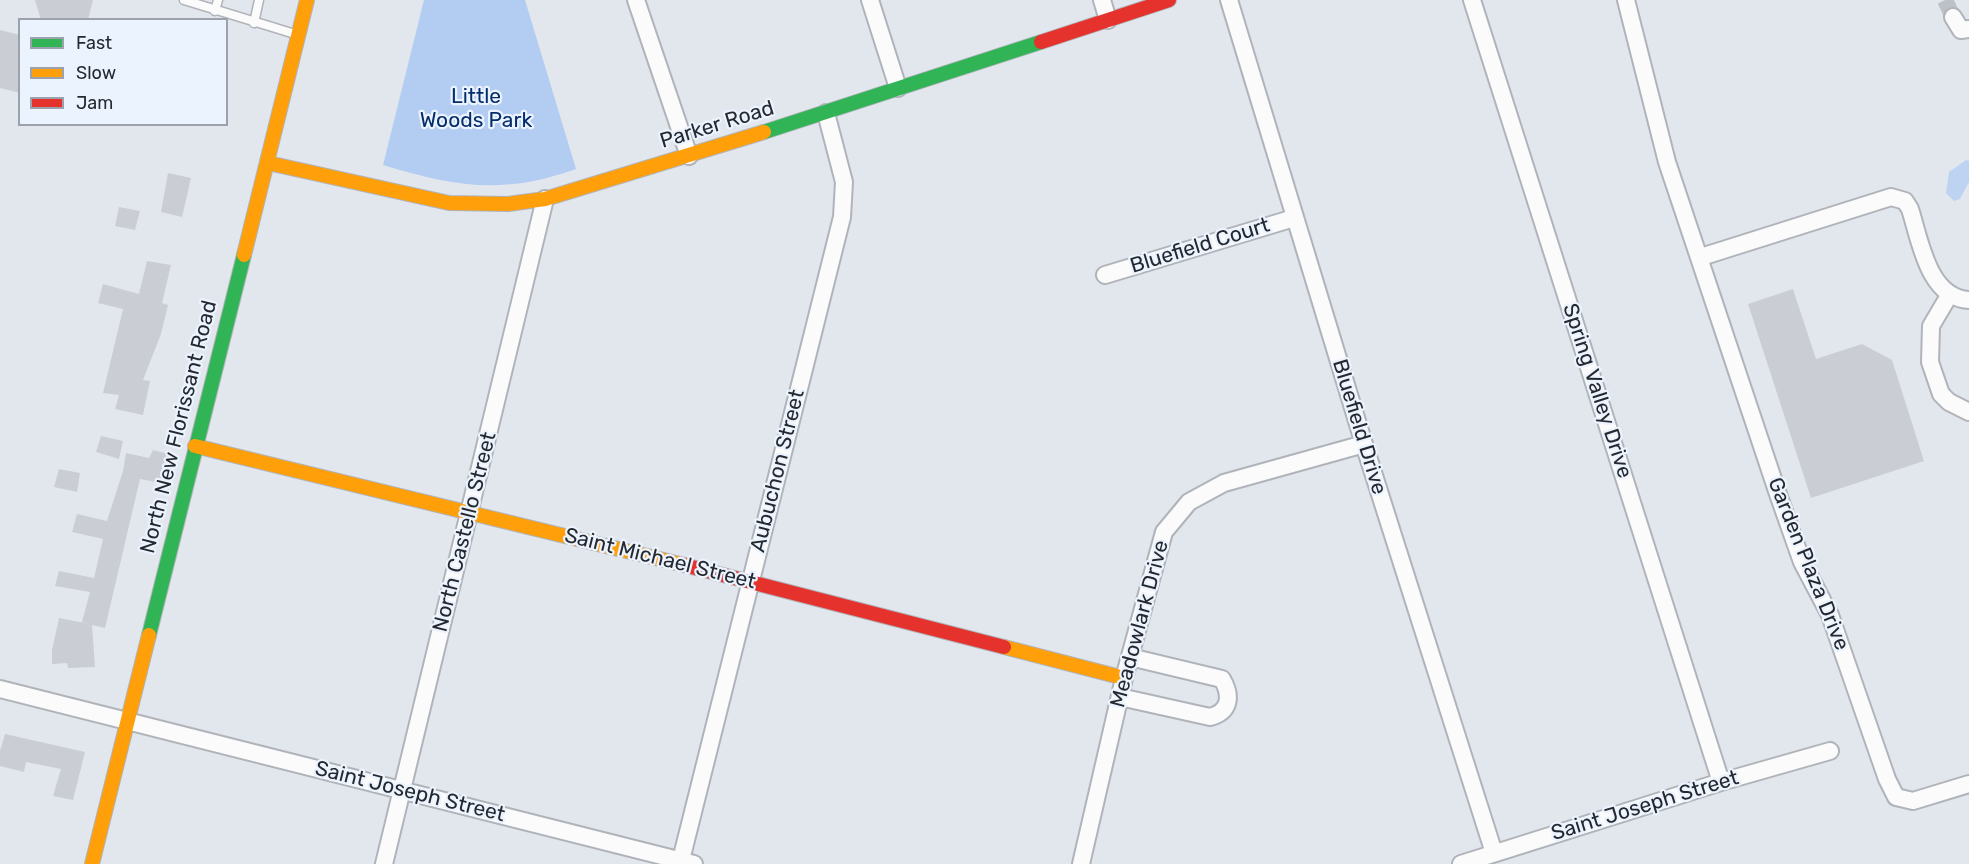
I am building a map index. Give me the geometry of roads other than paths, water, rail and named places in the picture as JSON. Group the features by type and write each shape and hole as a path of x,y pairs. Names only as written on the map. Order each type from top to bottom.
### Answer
{"main road":[{"name":"North New Florissant Road","path":"92,864 307,0"},
{"name":"Parker Road","path":"268,163 449,203 508,204 545,199 826,113 1169,0"},
{"name":"Saint Michael Street","path":"195,446 751,581 1124,678"}],"street":[{"path":"636,0 689,156"},
{"path":"870,0 898,88"},
{"path":"1102,0 1108,20"},
{"name":"Bluefield Drive","path":"1228,0 1364,444 1494,854"},
{"name":"Spring Valley Drive","path":"1472,0 1721,782"},
{"name":"Garden Plaza Drive","path":"1626,0 1667,162 1701,257 1802,562 1830,615 1887,779 1896,797 1913,801 1969,784"},
{"name":"Aubuchon Street","path":"684,863 751,581 842,218 844,182 826,113"},
{"path":"1701,257 1891,197 1905,201 1929,268 1941,288 1950,294 1969,300"},
{"name":"North Castello Street","path":"384,864 545,199"},
{"name":"Bluefield Court","path":"1105,275 1294,218"},
{"path":"1950,294 1930,326 1930,363 1941,394 1949,402 1969,412"},
{"name":"Meadowlark Drive","path":"1081,864 1124,678 1164,532 1189,502 1224,483 1364,444"},
{"path":"1120,697 1210,717 1219,715 1228,704 1228,690 1222,680 1130,657"},
{"name":"Saint Joseph Street","path":"0,689 402,789 684,863"},
{"name":"Saint Joseph Street","path":"1461,864 1721,782 1830,751"}],"lane":[{"path":"184,0 299,35"},
{"path":"215,11 218,0"},
{"path":"254,23 259,0"}],"tunnel":[{"path":"1945,0 1953,17"}],"park label":[{"name":"Little Woods Park","path":"476,109"}]}
